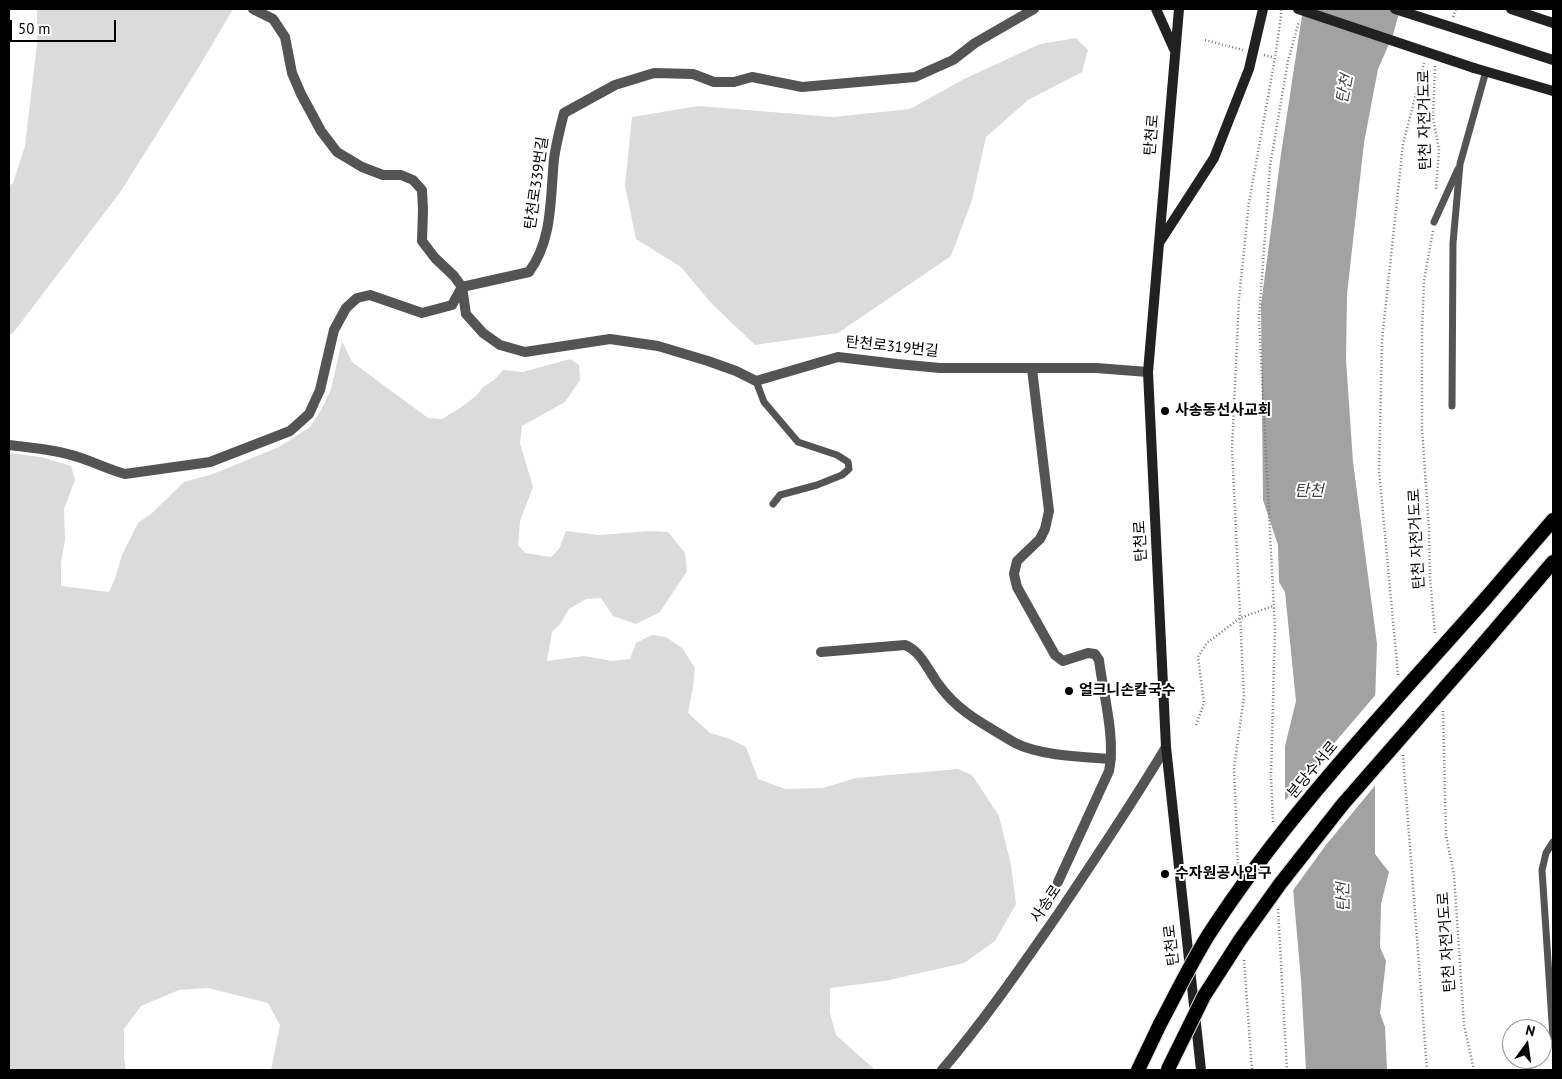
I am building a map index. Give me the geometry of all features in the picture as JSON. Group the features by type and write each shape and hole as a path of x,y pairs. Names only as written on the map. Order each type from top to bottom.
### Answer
{"highway":[{"name":"분당수서로","path":"1138,1070 1160,1024 1209,935 1280,835 1336,766 1553,520"},
{"path":"1168,1070 1204,996 1240,940 1280,884 1343,804 1553,562"}],"main road":[{"path":"1156,9 1174,50"},
{"name":"탄천로","path":"1178,9 1148,372 1166,747 1201,1070"},
{"path":"1158,244 1214,158 1249,69 1263,9"},
{"path":"1395,9 1553,60"},
{"path":"1511,9 1553,23"},
{"path":"1299,13 1553,91"}],"street":[{"path":"253,9 273,20 285,37 292,73 301,94 317,125 337,152 362,167 383,175 407,177 413,180 422,190 424,210 422,241 462,287 466,314 484,333 500,345 525,352 610,339 658,346 736,371 756,382"},
{"name":"탄천로339번길","path":"462,287 529,272 537,261 549,223 556,142 564,113 615,85 654,73 693,74 714,82 734,82 752,77 802,87 915,77 953,60 975,43 1034,9"},
{"path":"9,445 55,451 82,458 125,474 210,462 290,431 309,414 320,390 334,330 346,308 357,298 370,295 422,313 452,305 462,287"},
{"name":"탄천로319번길","path":"756,382 838,356 940,368 1096,368 1148,372"},
{"path":"1032,369 1048,511 1045,530 1040,539 1017,561 1014,574 1017,586 1054,655 1063,660 1088,653 1096,654 1108,724 1111,759 1109,770 1058,882"},
{"path":"821,652 905,645 918,653 938,685 960,710 1014,743 1023,747 1074,757 1111,759"},
{"name":"사송로","path":"942,1070 967,1041 1041,938 1134,800 1166,747"}],"lane":[{"path":"1434,222 1460,164 1486,71"},
{"path":"1452,406 1453,243 1460,164"},
{"path":"756,382 764,402 798,442 837,455 848,462 849,469 842,475 817,485 780,495 773,504"},
{"path":"1553,842 1546,853 1542,870 1553,1037"}],"path":[{"path":"1238,873 1234,768 1244,697 1232,449 1239,299 1249,202 1275,58 1281,9"},
{"path":"1450,25 1456,9"},
{"path":"1273,824 1271,775 1275,630 1259,319 1270,166 1288,61 1299,13"},
{"path":"1205,40 1244,50"},
{"path":"1260,54 1272,57"},
{"path":"1398,676 1379,470 1382,340 1403,144 1426,57"},
{"name":"탄천 자전거도로","path":"1435,65 1433,118 1439,149 1436,195"},
{"name":"탄천 자전거도로","path":"1434,222 1424,281 1422,331 1424,463 1429,529 1430,578 1436,637"},
{"path":"1196,726 1204,703 1198,657 1207,643 1240,618 1274,606"},
{"name":"탄천 자전거도로","path":"1442,706 1446,835 1454,875 1464,1025 1474,1070"},
{"path":"1403,752 1427,1070"},
{"path":"1278,903 1287,1070"},
{"path":"1243,952 1252,1070"}],"shaded area":[{"path":"37,9 233,9 121,191 13,333 9,335 9,186 13,183 25,146 37,44"},
{"path":"1076,38 1088,50 1082,72 1028,100 986,137 972,200 951,256 838,333 755,345 711,303 681,267 636,239 625,186 632,117 698,106 833,117 910,109 964,79 1040,44"},
{"path":"342,341 352,362 428,418 442,419 460,408 476,396 483,387 494,380 503,370 523,372 570,359 579,365 580,380 565,402 522,426 520,443 533,487 520,521 518,545 525,553 551,557 559,549 566,531 599,535 650,531 668,532 685,553 687,571 660,612 636,624 613,616 601,598 586,599 569,609 560,624 552,632 547,661 584,656 612,661 630,659 636,643 652,635 666,637 682,648 695,668 688,713 710,733 730,739 746,747 758,779 785,789 823,788 856,778 958,769 972,775 999,816 1011,865 1016,904 995,941 964,963 885,981 830,988 830,1013 836,1035 875,1070 271,1070 280,1025 268,1003 208,988 179,990 141,1006 124,1029 126,1070 9,1070 9,453 41,457 71,466 75,480 64,509 65,540 61,563 61,586 109,592 122,555 138,523 151,514 184,482 213,474 279,447 310,427 331,389"}],"water":[{"name":"탄천","path":"1303,9 1400,9 1393,35 1378,69 1364,143 1347,294 1346,360 1353,462 1377,644 1375,854 1389,872 1381,904 1380,947 1386,961 1380,1013 1385,1027 1387,1070 1306,1070 1301,980 1285,797 1285,746 1296,701 1285,592 1279,582 1278,545 1263,500 1261,305"}],"pier":[{"path":"1378,692 1378,782 1326,845 1291,893 1283,803"}],"place":[{"name":"사송동선사교회","path":"1165,411"},
{"name":"얼크니손칼국수","path":"1069,691"},
{"name":"수자원공사입구","path":"1165,874"}]}
